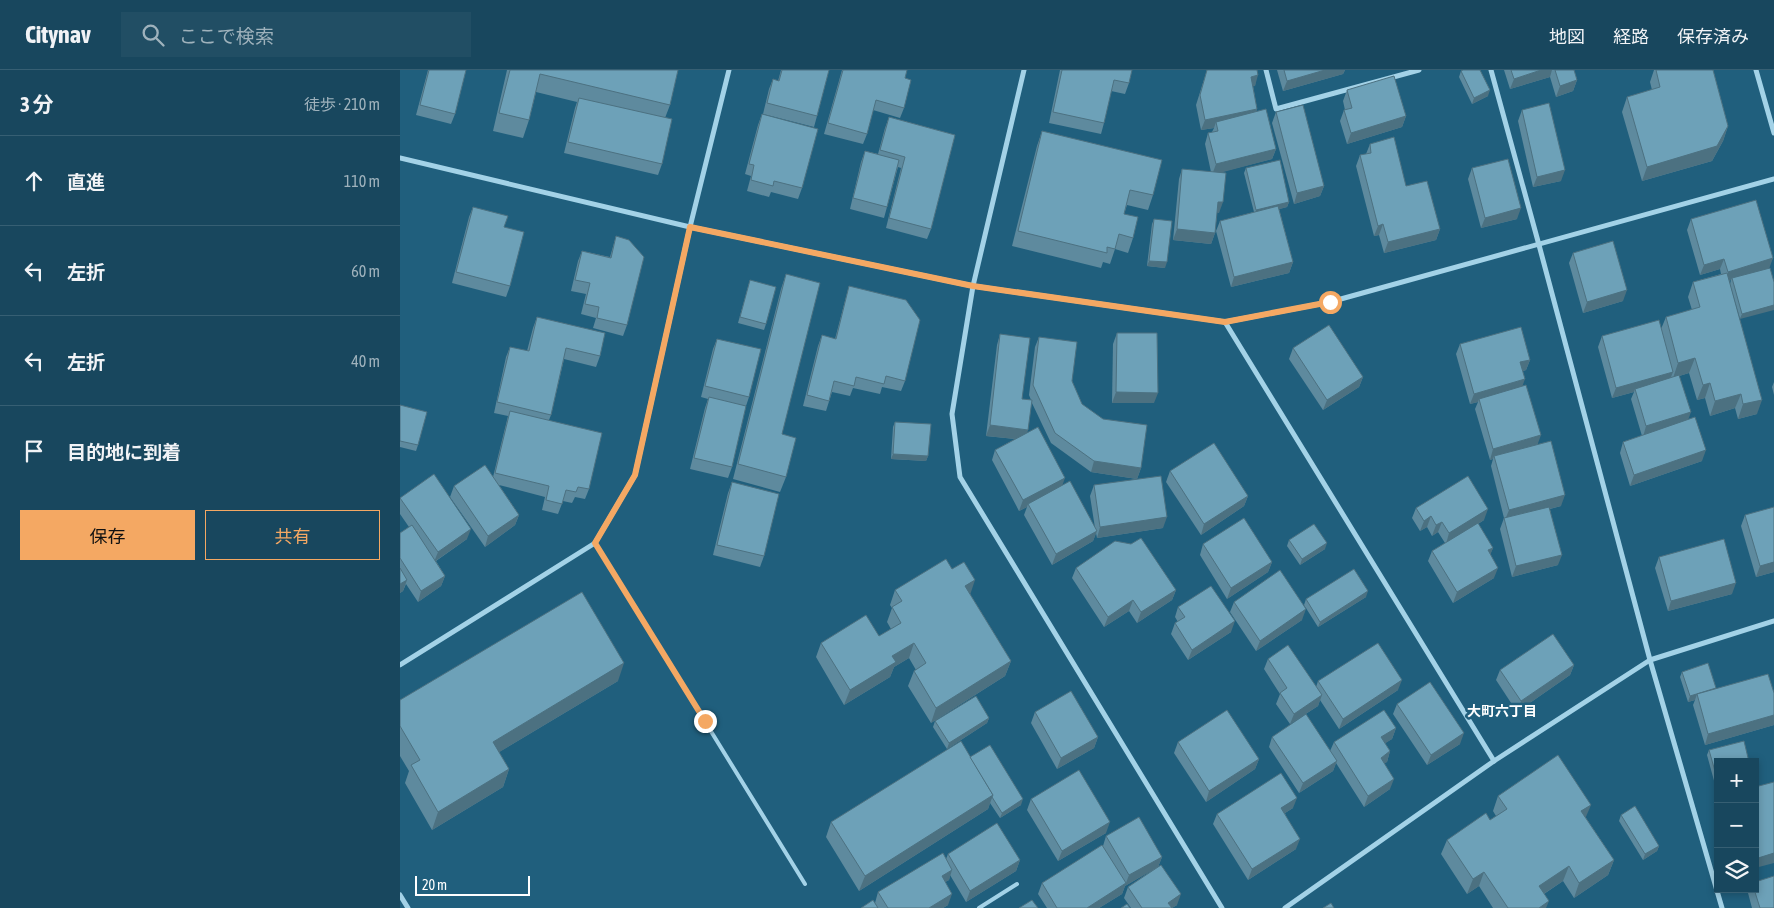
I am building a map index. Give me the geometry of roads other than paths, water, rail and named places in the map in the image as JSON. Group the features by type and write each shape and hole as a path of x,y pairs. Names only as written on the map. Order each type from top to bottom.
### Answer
{"street":[{"path":"400,665 595,543 635,475 690,227 729,70"},
{"path":"1024,70 973,286 952,414 960,477 1222,908"},
{"path":"1266,70 1276,109 1419,70"},
{"path":"1490,70 1650,660 1722,908"},
{"path":"1756,70 1774,132"},
{"path":"400,158 690,227 973,286 1225,322 1330,302 1774,179"},
{"path":"1225,322 1494,761"},
{"path":"1285,908 1494,761 1650,660 1774,622"},
{"path":"400,895 408,908"}],"lane":[{"path":"595,543 805,884"},
{"path":"979,908 1018,884"}],"district":[{"name":"大町六丁目","path":"1502,711"}]}
